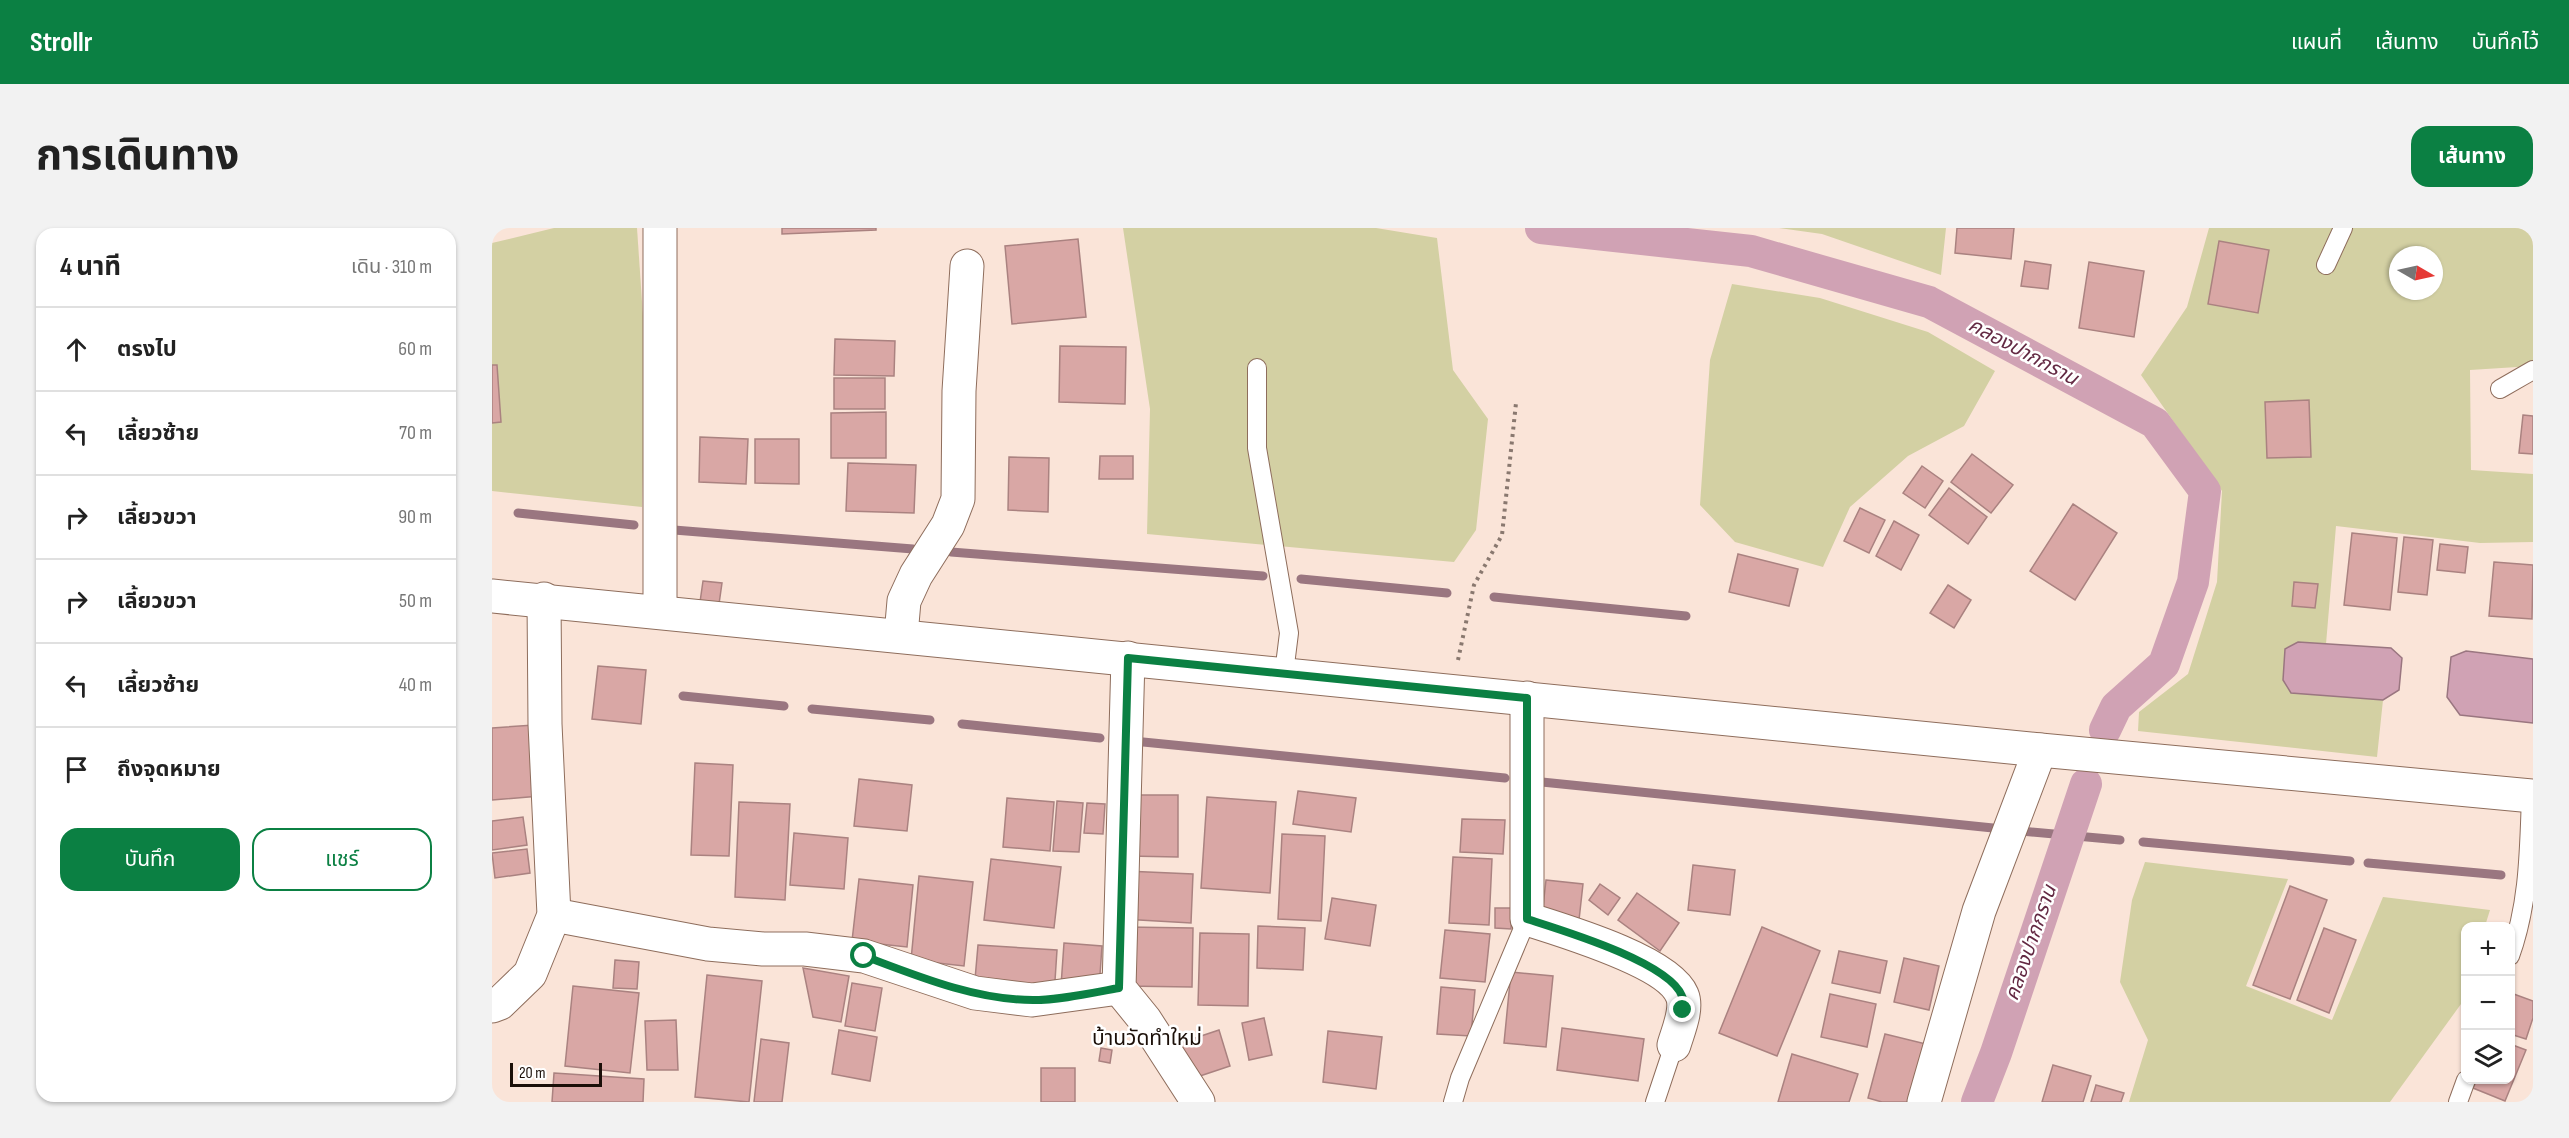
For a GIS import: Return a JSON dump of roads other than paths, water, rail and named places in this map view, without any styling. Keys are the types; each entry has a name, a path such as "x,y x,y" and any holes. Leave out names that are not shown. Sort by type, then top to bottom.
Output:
{"street":[{"path":"660,228 660,611"},
{"path":"900,635 904,601 916,575 948,525 958,499 959,391 967,266"},
{"path":"492,596 544,599 2040,750 2532,796"},
{"path":"492,1006 500,1003 530,974 554,915 545,724 544,599"},
{"path":"1128,658 1119,988 1145,1020 1198,1102"},
{"path":"1527,698 1527,919 1589,939 1629,957 1671,981 1682,996 1683,1010 1674,1045"},
{"path":"1924,1102 1979,910 2040,750"},
{"path":"554,915 708,944 763,949 805,949 864,956 907,972 987,994 1032,1000 1119,988"}],"lane":[{"path":"2326,265 2343,228"},
{"path":"1257,368 1257,448 1289,633 1284,673"},
{"path":"2500,389 2533,370"},
{"path":"2515,944 2527,882 2532,796"},
{"path":"1453,1102 1460,1078 1527,919"},
{"path":"1655,1102 1674,1045"},
{"path":"2458,1102 2465,1084"}],"waterway":[{"name":"คลองปากกราน","path":"1541,228 1751,251 1929,302 2155,423 2205,491 2193,582 2164,664 2116,707 2105,730"},
{"path":"518,513 634,525"},
{"path":"674,530 913,549"},
{"path":"951,552 1263,576"},
{"path":"1301,579 1447,593"},
{"path":"1494,597 1686,616"},
{"path":"683,696 784,706"},
{"path":"812,709 930,720"},
{"path":"962,724 1100,738"},
{"path":"1133,741 1505,778"},
{"path":"1532,781 1993,828"},
{"name":"คลองปากกราน","path":"1977,1102 1996,1053 2086,784"},
{"name":"คลองปากกราน","path":"2021,831 2120,840"},
{"path":"2143,842 2350,861"},
{"path":"2368,863 2501,875"}],"district":[{"name":"บ้านวัดทำใหม่","path":"1147,1038"}]}
